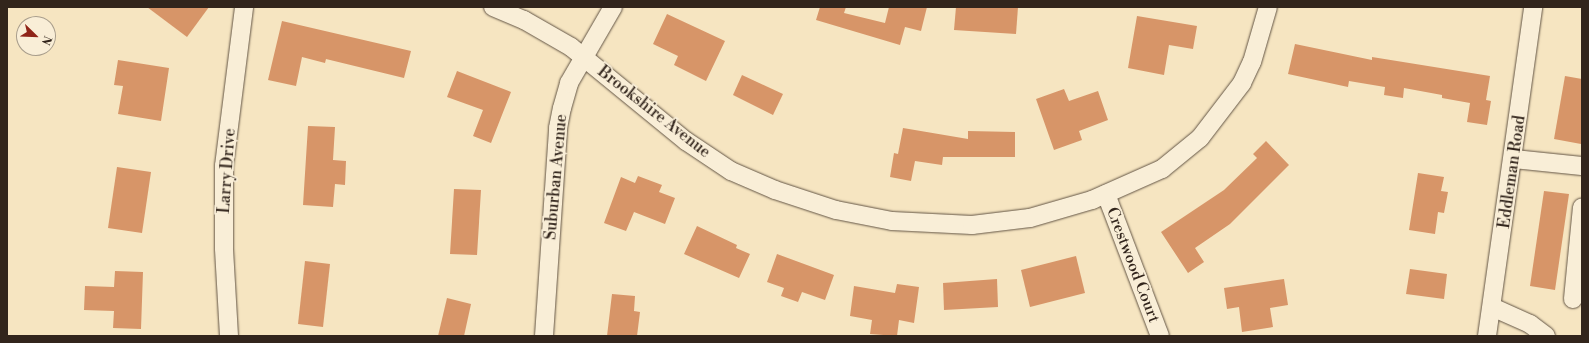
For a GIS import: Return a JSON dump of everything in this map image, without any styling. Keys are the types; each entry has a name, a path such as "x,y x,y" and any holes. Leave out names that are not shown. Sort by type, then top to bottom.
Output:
{"street":[{"name":"Larry Drive","path":"228,336 224,248 224,166 244,7"},
{"name":"Brookshire Avenue","path":"493,7 524,20 585,57 686,141 731,171 775,190 836,210 892,221 972,225 1030,218 1106,194 1162,169 1200,138 1242,84 1252,62 1268,7"},
{"name":"Suburban Avenue","path":"544,336 558,128 570,83 613,7"},
{"name":"Eddleman Road","path":"1488,336 1514,159 1533,7"},
{"path":"1514,159 1582,166"},
{"name":"Crestwood Court","path":"1106,194 1160,336"},
{"path":"1573,299 1582,207"},
{"path":"1492,307 1530,324 1546,336"}],"building":[{"path":"147,7 209,7 187,37"},
{"path":"820,7 846,7 844,13 885,23 889,7 927,7 921,31 905,27 900,45 816,20"},
{"path":"956,7 1018,7 1016,34 954,30"},
{"path":"667,14 725,41 706,81 674,65 678,56 653,44"},
{"path":"1137,16 1197,26 1193,49 1169,45 1164,75 1128,68"},
{"path":"282,21 411,51 404,78 326,59 325,63 302,57 296,86 268,80"},
{"path":"1295,44 1372,60 1372,57 1490,76 1486,100 1491,101 1487,125 1467,122 1470,103 1442,98 1442,95 1404,88 1403,98 1384,95 1385,87 1349,81 1348,87 1288,74"},
{"path":"118,60 169,68 161,121 118,114 123,86 114,85"},
{"path":"457,71 511,92 491,143 473,136 483,110 447,97"},
{"path":"742,75 783,94 773,115 733,95"},
{"path":"1565,76 1582,79 1581,144 1554,139"},
{"path":"1064,89 1069,101 1098,91 1108,120 1079,131 1082,140 1054,150 1036,99"},
{"path":"308,126 335,127 333,160 346,161 345,185 335,184 333,207 303,205"},
{"path":"903,128 968,139 968,131 1015,132 1015,157 943,157 942,165 915,161 911,181 890,177 894,153 898,154"},
{"path":"1266,141 1289,165 1230,224 1195,248 1204,262 1188,273 1161,232 1224,190 1257,158 1253,154"},
{"path":"117,167 151,172 142,233 108,228"},
{"path":"1418,173 1444,177 1441,191 1448,192 1444,213 1438,212 1435,234 1409,230"},
{"path":"638,176 662,185 659,192 675,198 665,224 634,212 626,231 604,223 621,177 635,183"},
{"path":"454,189 481,190 477,255 450,254"},
{"path":"1544,191 1569,194 1555,290 1530,286"},
{"path":"697,226 737,245 736,248 750,254 739,278 684,254"},
{"path":"777,254 834,275 825,300 802,292 798,302 781,296 784,288 767,282"},
{"path":"1076,256 1085,293 1030,307 1021,270"},
{"path":"305,261 330,264 323,327 298,324"},
{"path":"1410,269 1447,274 1444,299 1406,294"},
{"path":"115,271 143,272 141,329 113,328 114,311 84,310 85,286 114,287"},
{"path":"997,279 998,307 944,310 943,283"},
{"path":"1284,279 1288,305 1270,308 1273,327 1242,332 1239,307 1227,309 1224,288"},
{"path":"897,284 919,287 914,323 899,320 897,336 870,334 872,320 850,316 854,286 895,293"},
{"path":"612,294 635,296 634,311 640,312 637,336 607,336"},
{"path":"447,298 471,304 464,336 438,336"}]}
